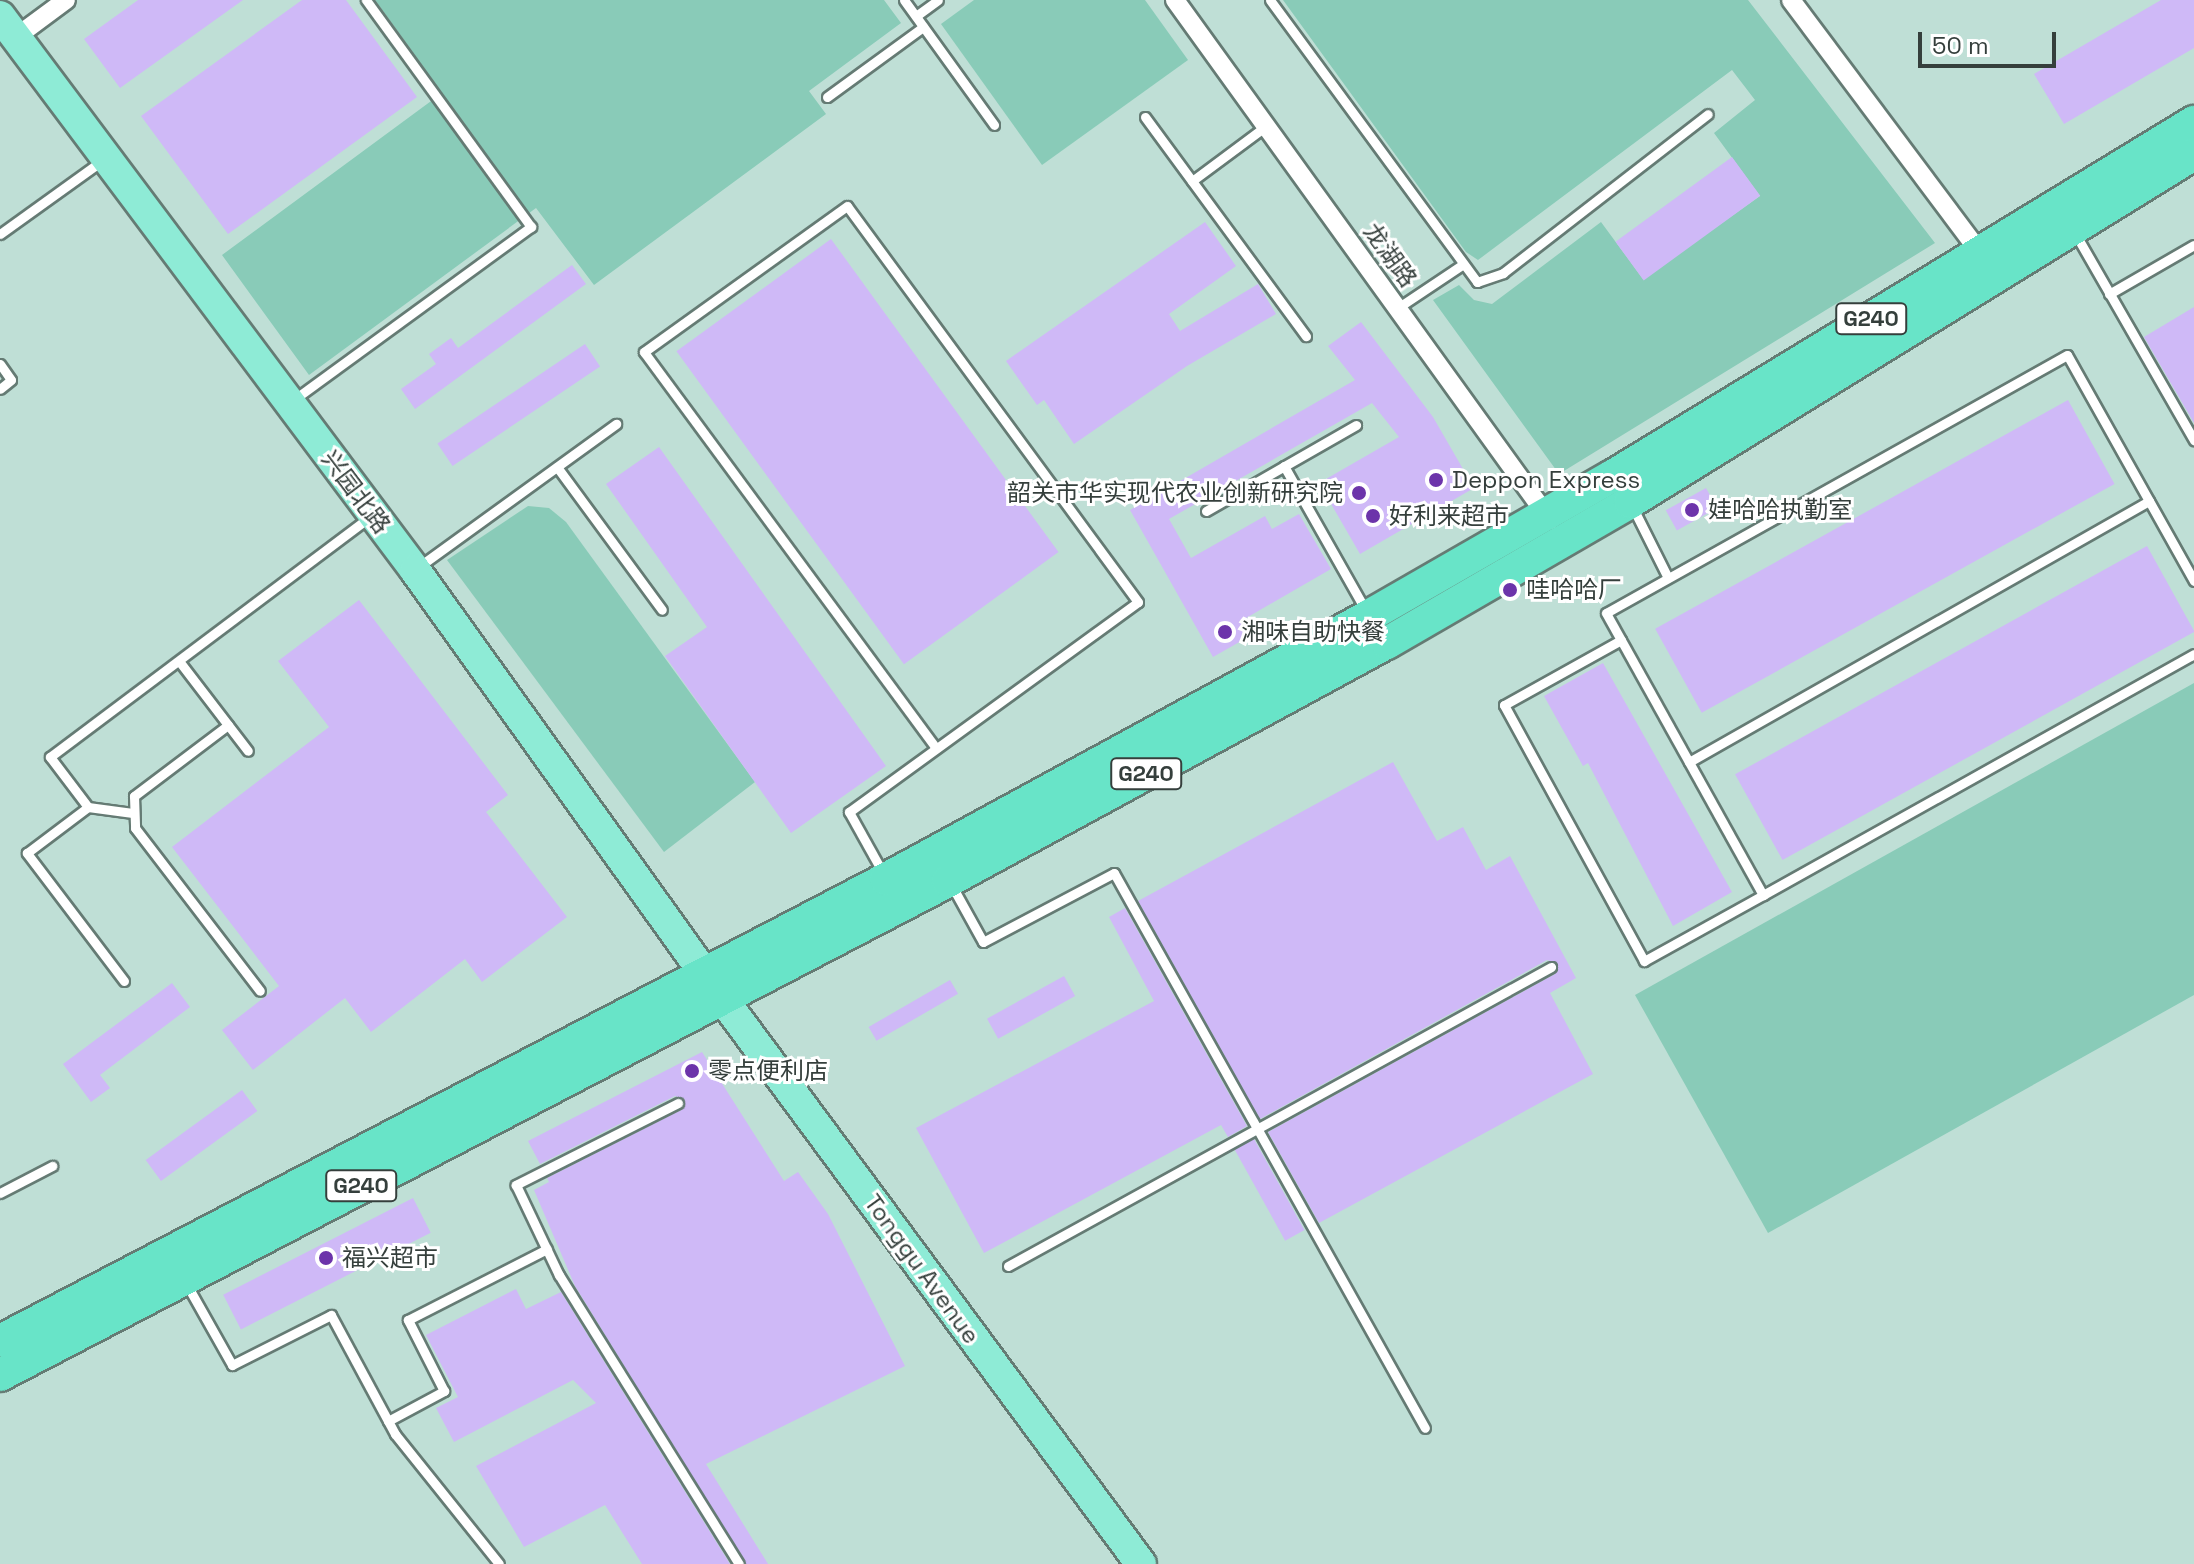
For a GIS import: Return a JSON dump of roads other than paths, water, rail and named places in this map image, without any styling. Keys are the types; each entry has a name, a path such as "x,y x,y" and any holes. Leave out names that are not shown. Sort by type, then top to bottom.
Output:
{"highway":[{"name":"G240","path":"0,1341 713,986 948,881 1564,541 1630,502 2194,122"},
{"name":"G240","path":"0,1375 184,1278 713,986 886,879 1369,616 1988,263 2072,229 2194,154"}],"main road":[{"name":"兴园北路","path":"8,26 415,570 713,986"},
{"name":"Tonggu Avenue","path":"713,986 1141,1564"}],"street":[{"path":"8,26 66,0"},
{"name":"龙湖路","path":"1175,0 1399,307 1564,541"},
{"path":"1791,0 1988,263"}],"lane":[{"path":"289,403 531,227 366,0"},
{"path":"904,0 994,125"},
{"path":"916,16 938,0"},
{"path":"1270,0 1477,282 1495,279 1708,114"},
{"path":"827,97 923,27"},
{"path":"1145,117 1306,336"},
{"path":"1192,181 1266,126"},
{"path":"0,234 106,158"},
{"path":"886,879 849,812 1138,602 847,206 644,352 936,748"},
{"path":"2072,229 2194,440"},
{"path":"2109,294 2194,245"},
{"path":"1399,307 1462,265"},
{"path":"1763,895 1606,613 2067,355 2194,581"},
{"path":"0,364 11,380 0,389"},
{"path":"415,570 616,424"},
{"path":"1206,511 1356,425"},
{"path":"1284,466 1369,616"},
{"path":"557,467 662,610"},
{"path":"1689,762 2149,501"},
{"path":"1630,502 1668,578"},
{"path":"88,807 50,757 373,515"},
{"path":"1621,640 1504,705 1644,961 2194,654"},
{"path":"179,661 248,751"},
{"path":"228,725 134,796 133,813 135,828 260,991"},
{"path":"124,981 27,853 88,807 133,813"},
{"path":"948,881 983,942 1114,873 1425,1428"},
{"path":"1008,1266 1551,967"},
{"path":"678,1103 516,1185 547,1249 739,1564"},
{"path":"0,1193 52,1166"},
{"path":"388,1421 444,1391 408,1320 547,1249"},
{"path":"184,1278 232,1365 331,1315 388,1421 499,1564"}],"place":[{"name":"Deppon Express","path":"1436,480"},
{"name":"韶关市华实现代农业创新研究院","path":"1359,493"},
{"name":"娃哈哈执勤室","path":"1692,510"},
{"name":"好利来超市","path":"1373,516"},
{"name":"哇哈哈厂","path":"1510,590"},
{"name":"湘味自助快餐","path":"1225,632"},
{"name":"零点便利店","path":"692,1071"},
{"name":"福兴超市","path":"326,1258"}]}
